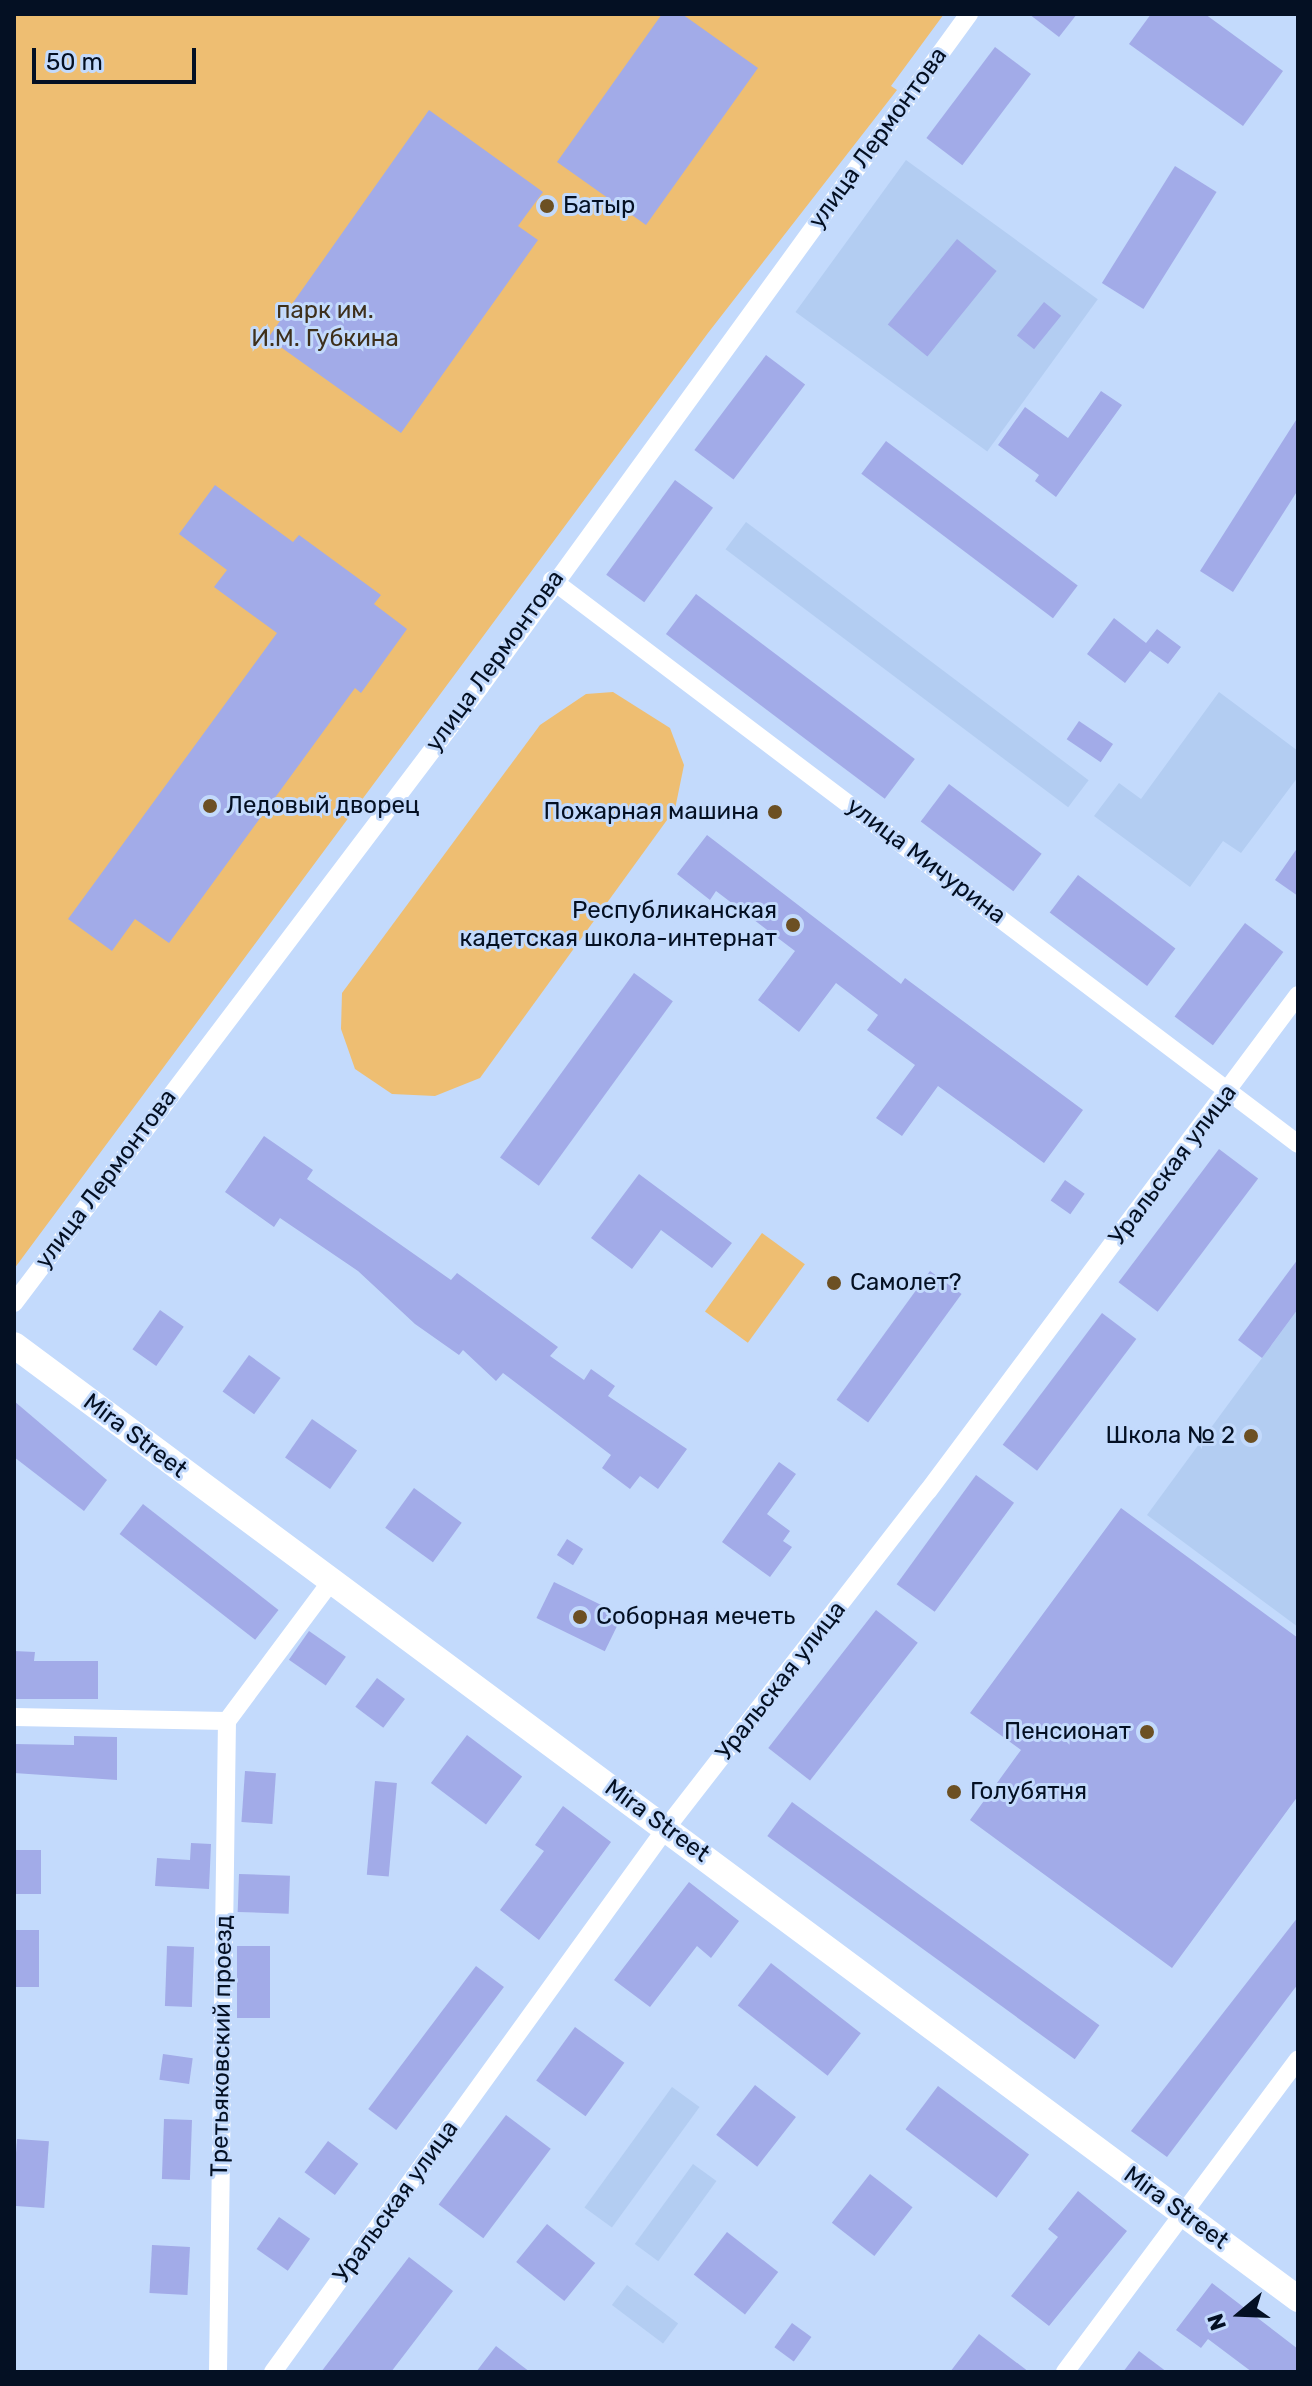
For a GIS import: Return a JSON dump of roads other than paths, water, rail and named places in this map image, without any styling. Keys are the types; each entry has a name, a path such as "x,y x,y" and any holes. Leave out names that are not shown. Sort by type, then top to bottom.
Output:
{"street":[{"name":"улица Лермонтова","path":"14,1303 480,687 552,580 969,14"},
{"name":"улица Мичурина","path":"552,580 1298,1144"},
{"name":"Уральская улица","path":"273,2372 667,1827 1229,1091 1298,995"},
{"name":"Mira Street","path":"14,1345 330,1583 667,1827 1298,2299"},
{"path":"14,1717 227,1721 330,1583"},
{"name":"Третьяковский проезд","path":"218,2372 227,1721"},
{"path":"1065,2372 1298,2059"}],"place":[{"name":"Батыр","path":"547,206"},
{"name":"Ледовый дворец","path":"210,806"},
{"name":"Пожарная машина","path":"775,812"},
{"name":"Республиканская кадетская школа-интернат","path":"793,925"},
{"name":"Самолет?","path":"834,1283"},
{"name":"Школа № 2","path":"1251,1436"},
{"name":"Соборная мечеть","path":"580,1617"},
{"name":"Пенсионат","path":"1147,1732"},
{"name":"Голубятня","path":"954,1792"}],"park label":[{"name":"парк им. И.М. Губкина","path":"325,325"}]}
